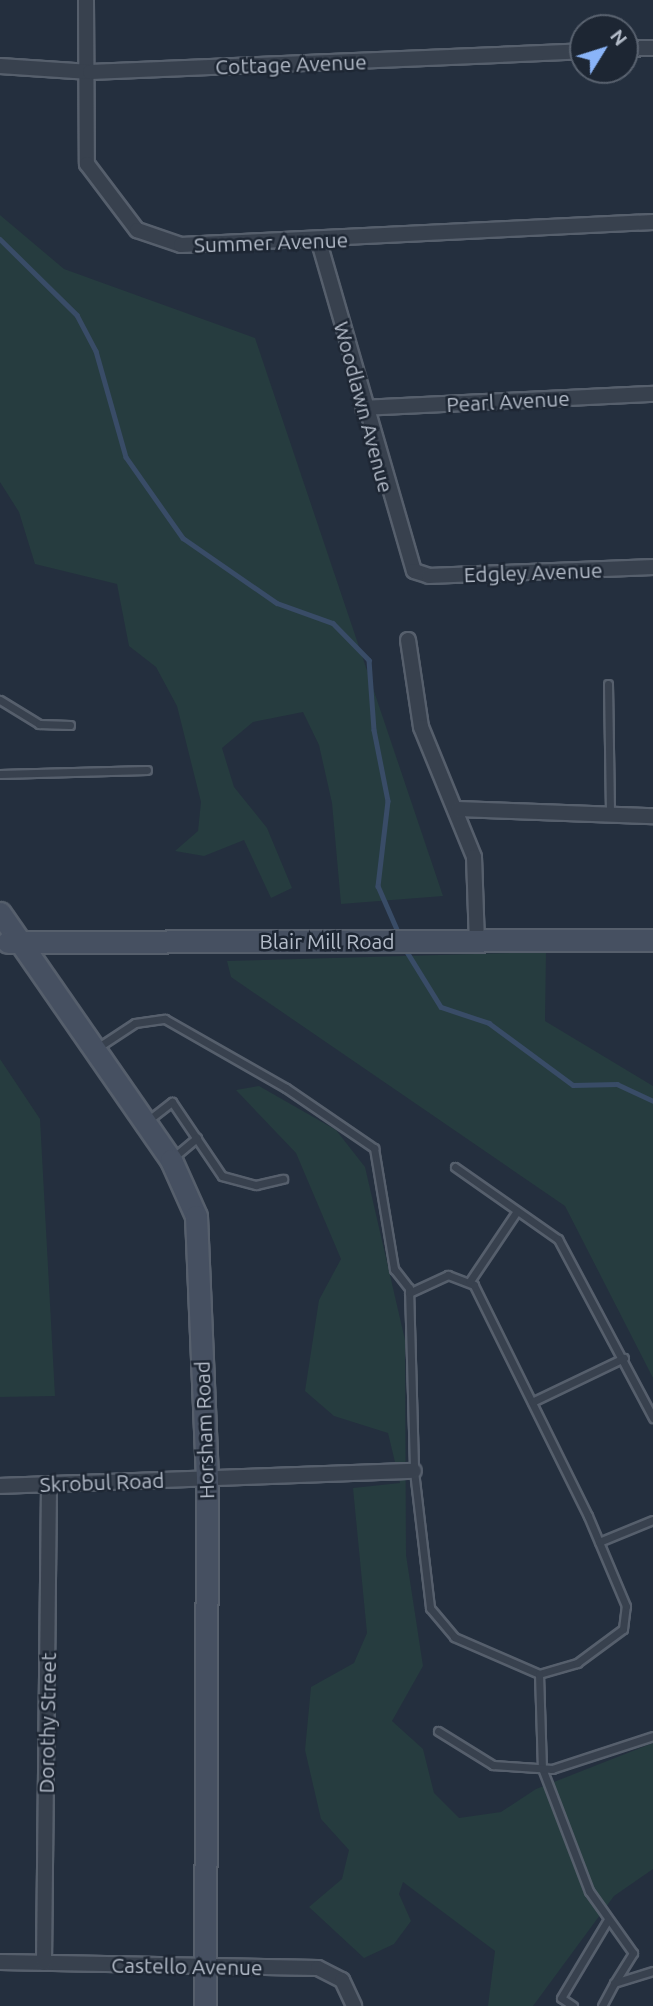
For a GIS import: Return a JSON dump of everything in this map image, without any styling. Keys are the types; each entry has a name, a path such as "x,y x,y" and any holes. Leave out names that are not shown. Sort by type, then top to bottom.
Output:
{"street":[{"name":"Summer Avenue","path":"86,0 90,72 87,164 137,230 181,245 319,242 653,222"},
{"name":"Cottage Avenue","path":"0,66 90,72 569,52"},
{"name":"Woodlawn Avenue","path":"319,242 363,408 414,571"},
{"name":"Pearl Avenue","path":"363,408 653,394"},
{"name":"Edgley Avenue","path":"414,571 429,576 653,567"},
{"path":"408,640 421,726 458,809 474,857 477,944"},
{"path":"458,809 653,816"},
{"name":"Horsham Road","path":"0,913 8,942 93,1051 171,1160 196,1216 207,1478 205,2006"},
{"name":"Blair Mill Road","path":"8,942 361,940 477,944 653,940"},
{"name":"Skrobul Road","path":"0,1486 414,1471"},
{"name":"Dorothy Street","path":"44,1963 49,1484"},
{"name":"Castello Avenue","path":"0,1962 328,1970 342,1980 354,2006"}],"lane":[{"path":"608,684 610,814"},
{"path":"0,700 39,724 70,725"},
{"path":"0,774 147,770"},
{"path":"93,1051 135,1023 165,1020 286,1088 374,1148 394,1269 409,1293 414,1471 430,1608 454,1637 539,1674 577,1663 623,1629 626,1606 599,1542 470,1281 448,1275 409,1293"},
{"path":"145,1122 172,1102 222,1176 256,1185 283,1179"},
{"path":"171,1160 197,1139"},
{"path":"455,1167 558,1239 624,1358 653,1418"},
{"path":"470,1281 517,1211"},
{"path":"531,1402 624,1358"},
{"path":"599,1542 653,1520"},
{"path":"539,1674 542,1768 568,1844 607,1921 633,1953 602,2006"},
{"path":"438,1731 493,1765 542,1768 653,1737"},
{"path":"573,2006 561,1998 607,1921"},
{"path":"614,1983 653,1971"}],"green space":[{"path":"0,215 64,269 255,338 443,896 341,904 332,803 319,745 303,712 253,722 222,748 234,787 267,828 292,888 271,898 244,840 204,856 175,851 198,831 201,802 177,706 156,667 129,646 117,584 35,564 19,512 0,482"},
{"path":"546,952 545,1021 653,1086 653,1378 565,1206 231,977 227,961"},
{"path":"0,1059 40,1119 55,1396 0,1397"},
{"path":"259,1086 336,1130 365,1167 405,1340 406,1555 423,1666 392,1721 423,1749 434,1793 459,1818 501,1812 536,1789 653,1743 653,1869 614,1896 533,2006 488,2006 495,1951 403,1882 399,1894 411,1921 394,1944 364,1958 309,1907 342,1879 349,1850 321,1819 305,1750 311,1687 354,1663 367,1633 353,1488 400,1483 388,1433 334,1416 305,1391 319,1300 341,1259 296,1153 236,1090"}],"waterway":[{"path":"0,239 77,315 96,351 126,457 183,538 277,603 333,623 369,660 374,730 388,801 378,886 400,936"},
{"path":"404,947 441,1007 489,1023 573,1085 617,1084 653,1101"}]}
